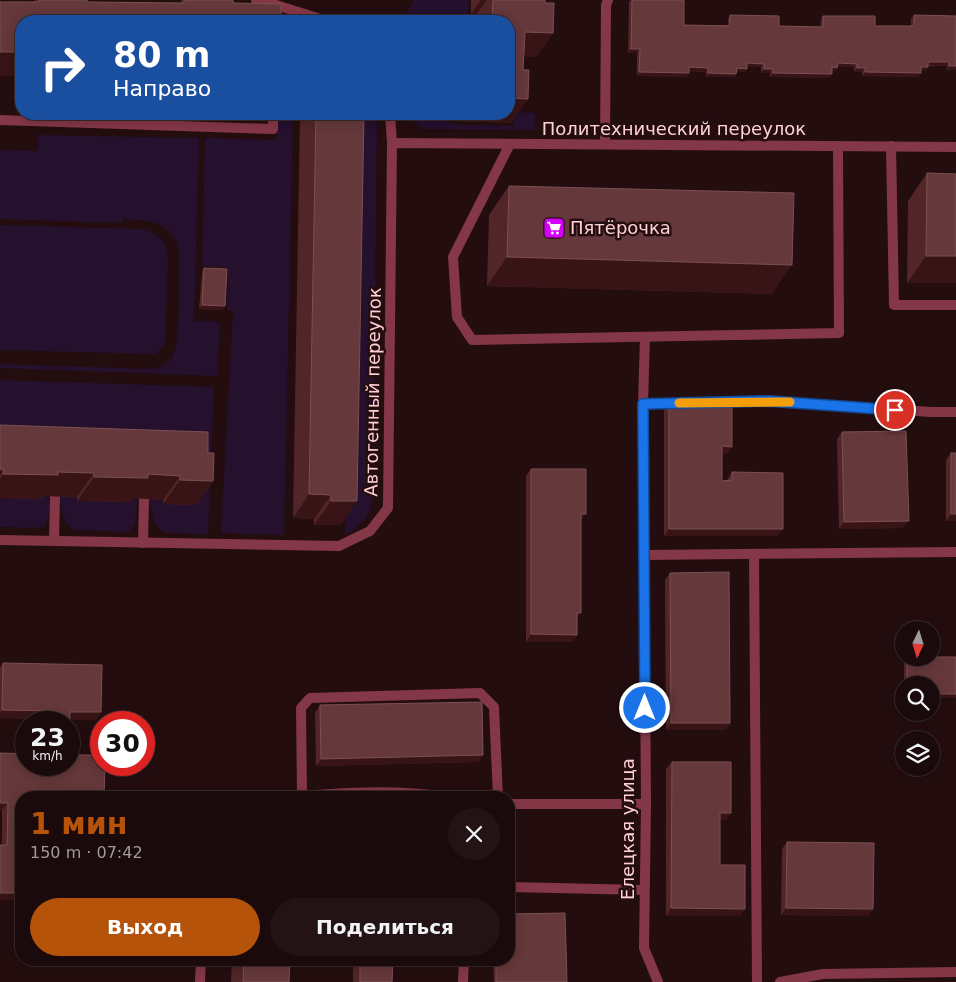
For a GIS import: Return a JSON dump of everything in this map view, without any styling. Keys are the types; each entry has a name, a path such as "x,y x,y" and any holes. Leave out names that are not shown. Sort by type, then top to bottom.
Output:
{"street":[{"path":"256,0 308,15"},
{"path":"604,144 606,14 608,0"},
{"path":"276,5 276,15"},
{"path":"0,120 273,129 274,120"},
{"name":"Автогенный переулок","path":"0,540 339,546 370,531 388,508 392,143 390,120"},
{"name":"Политехнический переулок","path":"392,143 956,147"},
{"path":"510,144 453,258 457,317 472,340 839,333 838,146"},
{"path":"891,146 894,305 956,305"},
{"name":"Елецкая улица","path":"645,337 643,404 646,804 644,948 658,982"},
{"path":"643,404 769,401 956,412"},
{"path":"54,541 55,496"},
{"path":"143,543 144,499"},
{"path":"644,554 956,552"},
{"path":"754,554 757,982"},
{"path":"302,791 301,708 310,698 480,693 494,707 498,791"},
{"path":"515,804 646,804"},
{"path":"515,887 644,890"},
{"path":"200,982 201,966"},
{"path":"463,982 464,966"},
{"path":"780,982 823,974 956,972"}],"shaded area":[{"path":"414,0 469,0 468,15 405,15"},
{"path":"515,112 535,113 535,130 425,129 411,120 449,120 449,124 513,126"},
{"path":"278,120 293,120 284,535 221,533 233,311 227,310 228,268 202,266 205,138 277,140"},
{"path":"353,120 377,120 373,492 366,518 345,535"},
{"path":"38,135 199,138 194,321 220,322 217,376 0,368 0,364 152,369 166,364 172,358 177,338 179,251 172,233 165,228 158,224 132,219 123,219 122,223 0,219 0,150 38,151"},
{"path":"0,225 141,229 155,234 165,244 168,254 165,344 155,354 0,350"},
{"path":"0,380 214,387 208,534 164,533 155,524 149,499 196,504 0,450"},
{"path":"41,496 50,496 49,514 45,526 41,528 0,527 0,498 41,499"},
{"path":"60,496 77,497 77,501 130,502 131,498 137,499 135,524 128,532 74,530 67,523 63,515"}],"building":[{"path":"39,0 87,0 87,2 184,3 184,0 233,0 233,3 281,4 281,15 15,15 15,52 0,52 0,2 39,2"},
{"path":"493,0 545,0 545,3 554,3 553,33 525,32 523,70 529,70 528,99 515,98 515,15 492,15"},
{"path":"632,0 684,0 684,25 730,26 730,15 779,16 779,26 823,27 823,16 875,16 875,26 914,26 914,15 956,16 956,66 949,66 949,62 928,62 928,67 921,67 921,73 865,72 865,68 857,68 857,64 838,63 837,68 832,67 832,74 773,73 773,69 764,69 764,64 747,63 747,69 737,68 736,74 708,73 708,68 689,67 689,73 639,72 640,49 631,49"},
{"path":"316,120 364,120 357,501 331,501 331,495 309,494"},
{"path":"927,173 956,174 956,256 926,256"},
{"path":"509,186 794,193 792,265 507,257"},
{"path":"204,268 227,269 225,306 202,305"},
{"path":"669,403 732,403 732,447 722,446 722,481 732,480 732,472 783,473 783,529 669,529"},
{"path":"0,425 208,432 208,453 214,453 213,481 180,480 180,476 148,474 148,478 94,477 94,473 58,472 58,475 3,474 4,470 0,469"},
{"path":"906,431 909,521 844,522 842,432"},
{"path":"951,453 956,453 956,514 951,514"},
{"path":"531,469 586,469 586,514 581,514 581,613 577,613 577,635 531,634"},
{"path":"729,572 730,723 671,723 670,573"},
{"path":"940,657 956,657 956,694 940,694 940,676 907,676 907,666 940,666"},
{"path":"3,663 102,665 101,711 2,710"},
{"path":"482,702 483,755 321,759 320,705"},
{"path":"0,753 15,754 15,776 80,776 80,755 90,755 90,776 105,776 104,791 15,791 15,893 0,893 0,845 7,845 8,803 0,803"},
{"path":"672,762 731,762 731,813 720,813 720,865 745,865 745,909 671,908"},
{"path":"787,842 874,843 873,909 786,908"},
{"path":"565,913 567,982 496,982 496,966 515,966 515,914"},
{"path":"244,966 290,966 289,982 243,982"},
{"path":"360,966 393,966 392,982 360,982"}],"slow traffic":[{"path":"679,403 790,402"}],"place":[{"name":"Пятёрочка","path":"554,228"}],"route":[{"path":"645,708 643,404 769,401 895,410"}]}
